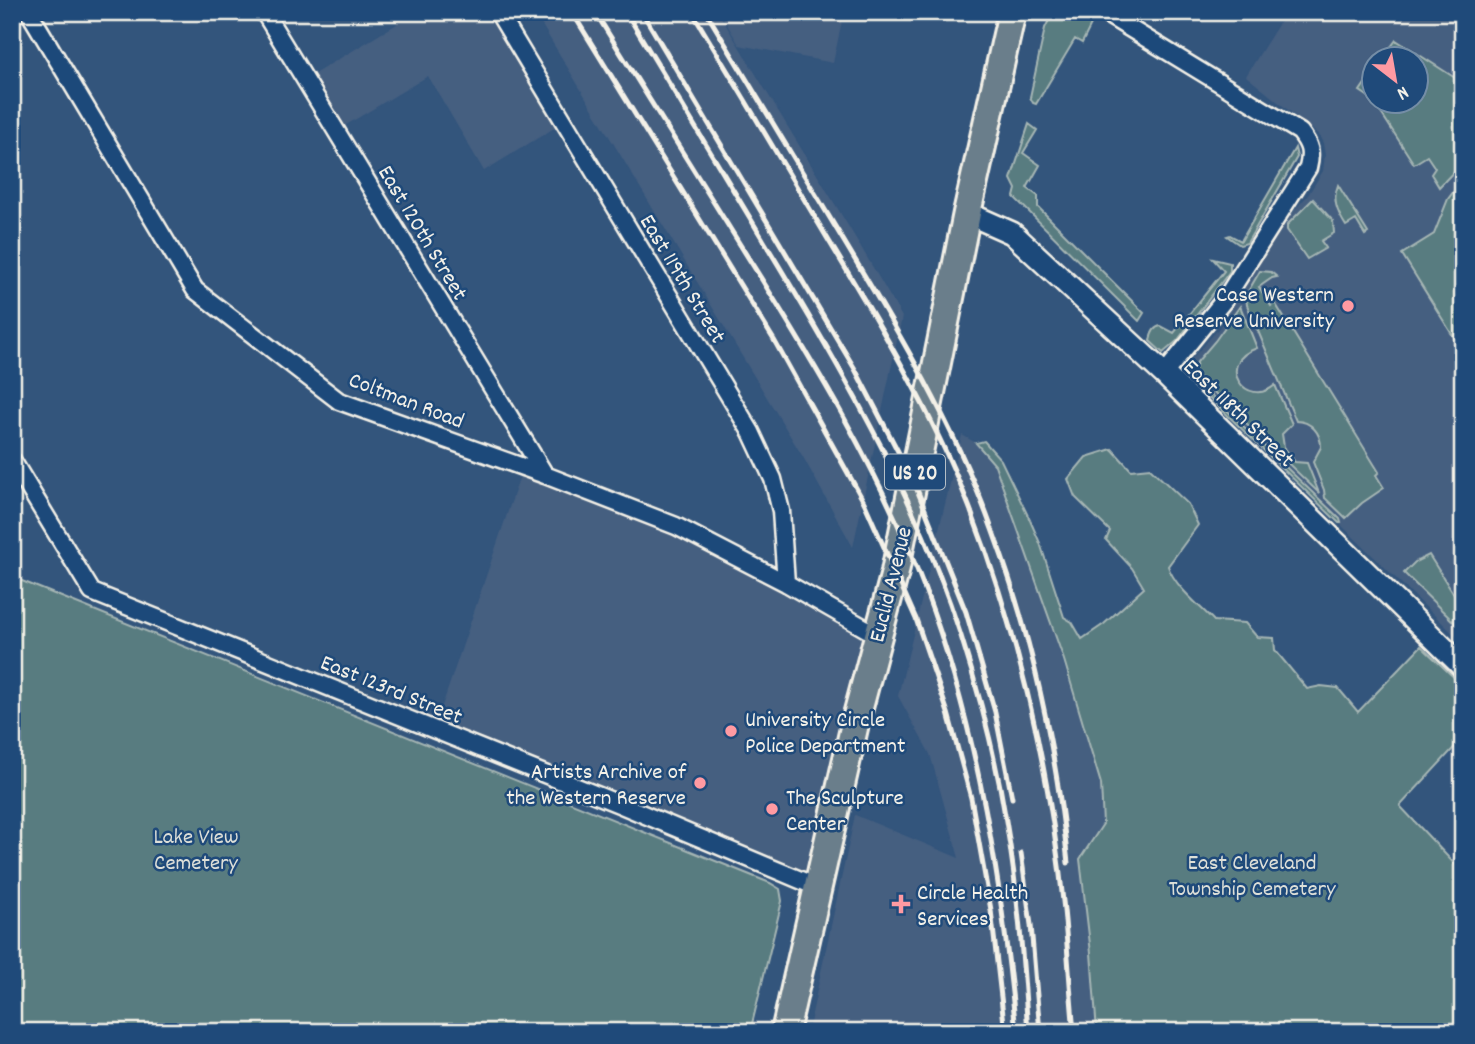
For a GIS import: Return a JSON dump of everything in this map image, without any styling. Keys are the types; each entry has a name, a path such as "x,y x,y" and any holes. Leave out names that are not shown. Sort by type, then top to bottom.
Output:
{"main road":[{"name":"Euclid Avenue","path":"785,1032 877,635 895,572 967,213 1012,12"}],"street":[{"name":"Coltman Road","path":"29,12 195,290 339,401 545,475 676,526 786,583 877,635"},
{"name":"East 120th Street","path":"264,12 545,475"},
{"name":"East 119th Street","path":"498,12 751,432 773,479 781,511 786,583"},
{"path":"1103,12 1300,132 1309,143 1312,155 1308,168 1225,299 1164,374"},
{"name":"East 118th Street","path":"967,213 1012,233 1164,374 1463,667"},
{"name":"East 123rd Street","path":"12,460 92,592 607,799 817,887"}],"shaded area":[{"path":"390,12 498,12 564,122 484,171 428,76 336,131 304,80 397,24"},
{"path":"534,12 718,12 858,242 902,317 853,547 803,457"},
{"path":"720,12 844,12 833,63 739,45"},
{"name":"Case Western Reserve University","path":"1286,12 1463,12 1463,643 1187,376 1189,362 1219,328 1289,216 1308,195 1323,171 1325,155 1319,135 1246,76"},
{"path":"962,435 976,443 995,465 1028,550 1101,784 1103,824 1080,859 1097,1032 808,1032 855,815 959,858 930,754 898,696"},
{"path":"523,467 676,526 877,635 817,887 434,730"}],"green space":[{"path":"1053,12 1068,12 1091,25 1082,43 1075,39 1036,104 1030,97 1045,28"},
{"path":"1396,40 1405,46 1392,46"},
{"path":"1430,62 1463,83 1463,162 1439,187 1431,174 1435,168 1427,156 1414,164 1383,116 1430,116"},
{"path":"1029,124 1037,130 1023,153 1040,165 1027,188 1038,196 1038,207 1144,313 1139,321 1014,197 1016,189 1011,179"},
{"path":"1295,148 1297,157 1247,243 1240,245 1227,236 1241,241"},
{"path":"1463,179 1463,219 1455,267 1457,274 1463,271 1463,352 1402,254 1434,234 1448,199"},
{"path":"1338,185 1368,233 1365,235 1356,220 1346,226 1343,221 1336,201"},
{"path":"1313,199 1333,221 1334,233 1321,241 1326,248 1307,259 1287,230 1287,225"},
{"path":"1213,259 1230,263 1230,271 1177,341 1163,353 1150,341 1153,331 1161,326 1174,333 1224,271"},
{"path":"1260,271 1271,272 1277,277 1259,287 1271,306 1275,303 1379,472 1376,475 1384,488 1346,518 1325,498 1313,462 1321,447 1319,437 1311,426 1296,421 1247,305 1246,295"},
{"path":"1240,306 1257,348 1244,355 1237,364 1239,382 1254,392 1264,391 1275,385 1292,424 1282,434 1284,447 1295,462 1307,463 1319,493 1194,373 1197,362"},
{"path":"1186,371 1340,519 1341,523 1190,379"},
{"name":"East Cleveland Township Cemetery","path":"984,441 1001,460 1040,543 1064,617 1072,622 1082,639 1104,624 1144,588 1132,568 1106,540 1110,531 1075,497 1068,479 1086,457 1112,449 1131,470 1150,468 1188,504 1198,525 1168,566 1182,588 1214,621 1245,623 1257,637 1274,638 1275,650 1307,689 1321,686 1338,688 1358,712 1421,646 1463,686 1463,738 1400,806 1463,873 1463,1032 1097,1032 1080,859 1103,824 1101,784 1064,660 995,465 976,443"},
{"path":"1429,555 1463,609 1463,631 1404,573 1415,562"},
{"name":"Lake View Cemetery","path":"12,577 780,889 782,901 750,1032 12,1032"}],"railway":[{"path":"572,12 774,340 864,502 916,619 948,713 971,798 991,910 1005,1032"},
{"path":"595,12 820,375 866,459 908,547 944,644 974,753 995,865 1016,1032"},
{"path":"626,12 857,400 904,492 944,587 975,681 1002,797 1017,899 1028,1032"},
{"path":"642,12 855,369 914,482 966,612 995,712 1012,798"},
{"path":"692,12 886,338 939,437 969,506 1003,604 1041,756 1058,858 1074,1032"},
{"path":"706,12 863,273 961,453 1006,569 1030,652 1057,778 1068,863"},
{"path":"1021,853 1031,925 1040,1032"}],"place":[{"name":"Case Western Reserve University","path":"1348,306"},
{"name":"University Circle Police Department","path":"731,731"},
{"name":"Artists Archive of the Western Reserve","path":"700,783"},
{"name":"The Sculpture Center","path":"772,809"},
{"name":"Circle Health Services","path":"901,904"}]}
